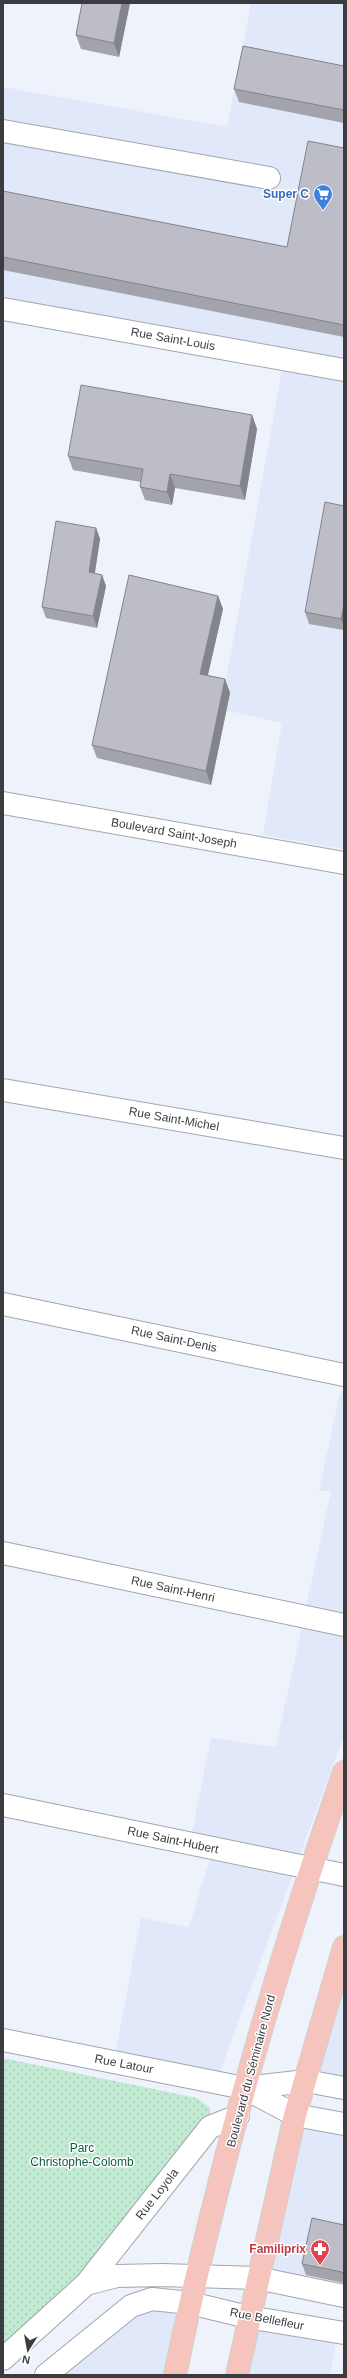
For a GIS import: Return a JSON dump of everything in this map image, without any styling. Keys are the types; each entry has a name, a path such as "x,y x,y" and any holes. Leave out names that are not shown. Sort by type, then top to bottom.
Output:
{"main road":[{"name":"Boulevard du Séminaire Nord","path":"175,2375 196,2275 244,2088 310,1868 344,1772"},
{"path":"237,2375 248,2317 295,2114 306,2081 344,1947"}],"street":[{"path":"3,131 269,178"},
{"name":"Rue Saint-Louis","path":"3,309 344,370"},
{"name":"Boulevard Saint-Joseph","path":"3,802 344,863"},
{"name":"Rue Saint-Michel","path":"3,1090 344,1148"},
{"name":"Rue Saint-Denis","path":"3,1304 344,1374"},
{"name":"Rue Saint-Henri","path":"3,1553 344,1625"},
{"name":"Rue Saint-Hubert","path":"3,1805 344,1875"},
{"name":"Rue Latour","path":"3,2040 244,2088 295,2114 344,2124"},
{"name":"Rue Latour","path":"244,2088 306,2081 344,2088"},
{"name":"Rue Loyola","path":"3,2359 86,2284 210,2128 238,2116"},
{"path":"196,2275 257,2278 344,2296"},
{"name":"Rue Loyola","path":"86,2284 117,2276 196,2275"},
{"path":"46,2375 131,2306 152,2299 190,2303"},
{"name":"Rue Bellefleur","path":"190,2303 248,2317 344,2334"}],"shaded area":[{"path":"251,3 344,3 344,359 3,301 3,87 227,127"},
{"path":"284,359 344,370 344,849 263,835 282,723 221,709"},
{"path":"344,1388 344,1735 219,2074 115,2056 141,1918 189,1927 213,1849 190,1844 211,1738 276,1747 331,1491 319,1491 339,1397"},
{"path":"344,1967 344,2088 306,2081"},
{"path":"295,2115 344,2124 344,2296 257,2278"},
{"path":"190,2303 175,2375 45,2375 131,2306"},
{"path":"248,2317 338,2332 330,2375 237,2375"}],"green space":[{"name":"Parc Christophe-Colomb","path":"3,2058 197,2098 210,2108 210,2127 85,2273 3,2350"}],"building":[{"path":"82,3 122,3 114,43 76,35"},
{"path":"243,46 344,66 344,110 234,89"},
{"path":"308,141 344,148 344,325 3,257 3,191 287,247"},
{"path":"81,385 252,415 240,486 170,474 167,492 140,487 143,469 68,456"},
{"path":"325,502 344,506 344,604 341,619 305,612"},
{"path":"56,521 96,528 89,572 102,575 93,616 42,607"},
{"path":"129,575 218,596 200,674 225,679 206,771 92,745"},
{"path":"312,2218 344,2225 344,2274 342,2272 302,2264"}],"place":[{"name":"Super C","path":"323,211"},
{"name":"Familiprix","path":"320,2266"}]}
